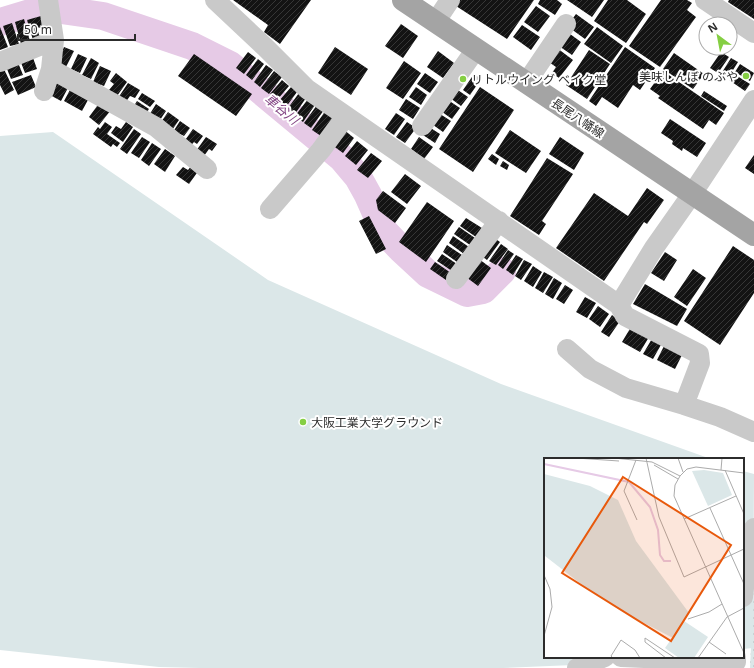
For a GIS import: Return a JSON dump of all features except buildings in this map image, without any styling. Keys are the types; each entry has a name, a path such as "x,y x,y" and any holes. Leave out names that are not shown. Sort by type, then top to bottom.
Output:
{"main road":[{"name":"長尾八幡線","path":"403,0 754,235"}],"street":[{"path":"215,0 307,89 619,305 625,316 699,354 700,363 684,405"},
{"path":"436,21 450,0"},
{"path":"705,0 754,33"},
{"path":"44,91 51,69 54,40 50,9"},
{"path":"526,83 566,24"},
{"path":"0,62 54,40"},
{"path":"422,126 476,49"},
{"path":"51,69 156,127 207,169"},
{"path":"619,305 654,248 692,194 754,100"},
{"path":"270,209 324,145 346,116"},
{"path":"456,279 499,221"},
{"path":"567,349 590,369 626,388 720,417 754,432"},
{"path":"744,588 750,536 754,528"},
{"path":"577,668 602,658"},
{"path":"644,658 736,662 736,658"}],"shaded area":[{"name":"大阪工業大学グラウンド","path":"53,132 268,280 501,384 708,458 544,458 544,658 654,658 597,664 503,668 200,668 159,667 0,650 0,136"},
{"path":"744,471 754,474 753,648 744,649"},
{"path":"754,579 754,668 750,668"}],"waterway":[{"name":"車谷川","path":"0,22 47,8 103,16 192,46 230,65 342,158 358,177 368,195 384,231 428,274 467,293 483,290 502,271"}],"place":[{"name":"美味しんぼ のぶや","path":"746,76"},
{"name":"リトルウイング ベイク堂","path":"463,79"},
{"name":"大阪工業大学グラウンド","path":"303,422"}]}
